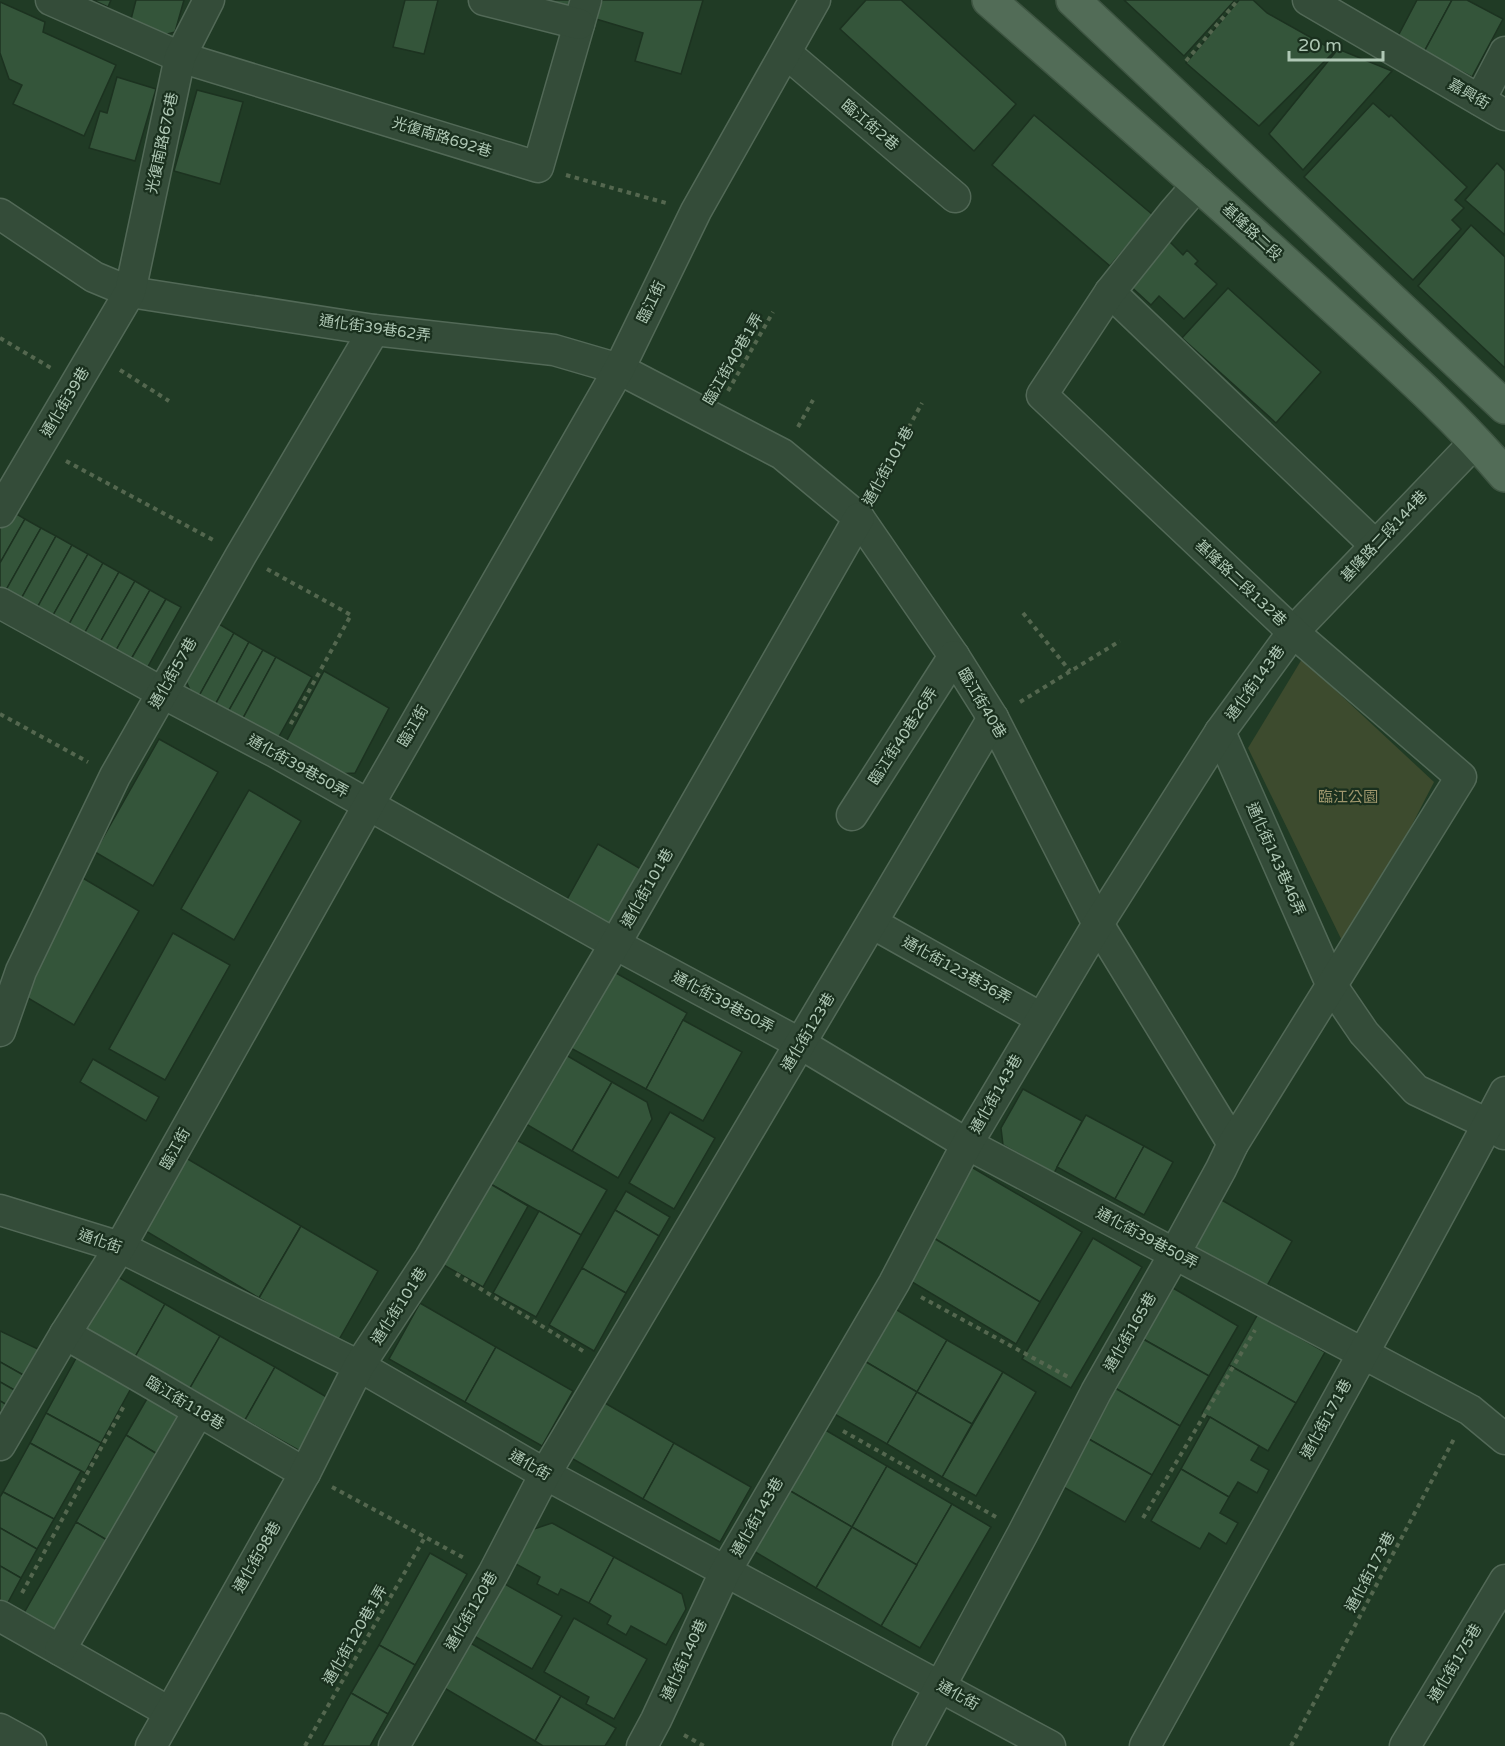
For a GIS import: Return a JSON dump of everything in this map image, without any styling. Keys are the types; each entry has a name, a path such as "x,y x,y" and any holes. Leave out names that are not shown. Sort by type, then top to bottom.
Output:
{"main road":[{"name":"基隆路二段","path":"989,0 1199,183 1476,441 1505,475"},
{"path":"1073,0 1505,407"}],"street":[{"name":"光復南路692巷","path":"51,0 180,57 538,167"},
{"name":"光復南路676巷","path":"130,291 180,57 209,0"},
{"path":"484,0 582,12 538,167"},
{"name":"臨江街","path":"0,1445 65,1334 120,1247 368,806 619,369 696,211 815,0"},
{"name":"嘉興街","path":"1308,0 1492,108"},
{"path":"1492,108 1505,52"},
{"name":"臨江街2巷","path":"786,53 955,197"},
{"name":"基隆路二段132巷","path":"1199,183 1110,292 1042,395 1293,632 1461,777 1332,986"},
{"name":"通化街39巷62弄","path":"0,214 94,277 130,291 374,330 554,350 619,369"},
{"name":"通化街39巷","path":"0,512 130,291"},
{"path":"1110,292 1375,545"},
{"name":"通化街57巷","path":"0,1031 21,971 115,776 161,693 374,330"},
{"name":"臨江街40巷","path":"619,369 782,454 859,518 954,656 993,718 1098,924 1233,1144"},
{"name":"基隆路二段144巷","path":"1293,632 1476,441"},
{"name":"通化街101巷","path":"359,1366 430,1258 615,944 859,518"},
{"name":"通化街39巷50弄","path":"0,603 161,693 275,752 615,944 801,1044 967,1144 1470,1410 1505,1439"},
{"name":"通化街143巷","path":"725,1572 894,1283 967,1144 1041,1018 1220,732 1293,632"},
{"name":"臨江街40巷26弄","path":"852,815 954,656"},
{"name":"通化街123巷","path":"545,1474 993,718"},
{"name":"通化街143巷46弄","path":"1220,732 1332,986 1364,1034 1416,1090 1497,1129"},
{"name":"通化街123巷36弄","path":"872,923 1041,1018"},
{"name":"通化街165巷","path":"908,1746 1096,1392 1175,1253 1233,1144 1332,986"},
{"name":"通化街171巷","path":"1145,1746 1362,1353 1427,1240 1497,1129 1505,1092"},
{"name":"通化街","path":"0,1210 120,1247 359,1366 545,1474 1050,1746"},
{"name":"臨江街118巷","path":"65,1334 305,1473"},
{"name":"通化街98巷","path":"151,1746 305,1473 359,1366"},
{"path":"60,1650 198,1412"},
{"name":"通化街120巷","path":"394,1746 493,1574 545,1474"},
{"name":"通化街140巷","path":"642,1746 725,1572"},
{"name":"通化街175巷","path":"1405,1746 1505,1581"},
{"path":"4,1618 169,1712"},
{"path":"0,1729 31,1746"}],"path":[{"path":"1179,69 1238,0"},
{"path":"538,167 696,211"},
{"name":"臨江街40巷1弄","path":"712,418 773,312"},
{"path":"0,338 76,382"},
{"path":"94,354 169,401"},
{"name":"通化街101巷","path":"859,518 922,403"},
{"path":"1023,613 1070,671"},
{"path":"993,718 1120,641"},
{"path":"0,714 115,776"},
{"path":"430,1258 609,1366"},
{"path":"894,1283 1096,1392"},
{"path":"1143,1518 1271,1303"},
{"path":"4,1618 140,1376"},
{"name":"通化街173巷","path":"1291,1746 1470,1410"},
{"path":"816,1416 1023,1533"},
{"path":"305,1473 493,1574"},
{"name":"通化街120巷1弄","path":"305,1746 425,1537"}],"green space":[{"name":"臨江公園","path":"1302,659 1434,782 1347,951 1248,748"}],"building":[{"path":"93,0 111,0 108,7"},
{"path":"136,0 184,0 175,32 153,38 128,31"},
{"path":"405,0 438,0 424,54 393,47"},
{"path":"536,0 576,0 573,10"},
{"path":"602,0 703,0 681,74 635,61 643,33 596,19"},
{"path":"866,0 901,0 1016,104 974,151 840,29"},
{"path":"1124,0 1235,0 1184,56"},
{"path":"1239,0 1253,0 1267,13 1335,51 1259,126 1186,63"},
{"path":"1417,0 1452,0 1424,52 1397,38"},
{"path":"1452,0 1467,0 1503,19 1472,77 1424,52"},
{"path":"0,2 45,22 43,32 116,65 84,136 13,104 22,85 9,79 0,53"},
{"path":"1338,49 1392,71 1303,170 1269,134"},
{"path":"117,77 156,89 135,161 89,148 100,111 107,113"},
{"path":"197,90 243,102 220,184 174,171"},
{"path":"1373,103 1389,117 1391,115 1467,187 1455,200 1464,208 1452,220 1461,229 1413,280 1304,177"},
{"path":"1034,115 1153,215 1110,266 992,165"},
{"path":"1497,163 1505,171 1505,235 1465,200"},
{"path":"1471,225 1505,257 1505,368 1418,286"},
{"path":"1166,238 1183,255 1187,250 1198,261 1195,264 1217,284 1184,319 1159,296 1151,305 1126,282"},
{"path":"1228,288 1321,372 1276,423 1182,338"},
{"path":"10,510 25,519 0,563 0,527"},
{"path":"25,519 41,528 6,590 0,587 0,563"},
{"path":"41,528 56,536 21,599 6,590"},
{"path":"56,536 72,545 37,608 21,599"},
{"path":"72,545 88,554 52,617 37,608"},
{"path":"88,554 103,563 68,626 52,617"},
{"path":"103,563 119,572 84,634 68,626"},
{"path":"119,572 135,581 99,644 84,634"},
{"path":"135,581 150,590 115,652 99,644"},
{"path":"150,590 166,599 130,661 115,652"},
{"path":"166,599 181,607 146,670 130,661"},
{"path":"219,624 234,633 199,696 190,690 186,681"},
{"path":"234,633 249,642 215,705 199,696"},
{"path":"249,642 263,650 228,712 215,705"},
{"path":"263,650 276,657 242,720 228,712"},
{"path":"276,657 312,677 277,740 242,720"},
{"path":"324,671 389,708 355,773 336,774 285,744"},
{"path":"159,739 218,772 153,886 95,852"},
{"path":"249,790 301,821 234,940 181,909"},
{"path":"598,844 646,872 614,930 565,903"},
{"path":"81,877 139,911 74,1025 16,991"},
{"path":"173,933 230,965 165,1080 109,1049"},
{"path":"609,969 687,1013 646,1089 567,1046"},
{"path":"683,1020 742,1052 703,1121 646,1089"},
{"path":"566,1055 612,1082 572,1151 526,1124"},
{"path":"93,1059 159,1097 146,1121 80,1082"},
{"path":"612,1082 647,1102 652,1119 618,1178 572,1151"},
{"path":"1023,1089 1082,1121 1054,1173 1003,1145 1001,1128"},
{"path":"670,1112 715,1138 674,1209 629,1183"},
{"path":"1086,1115 1144,1146 1115,1199 1057,1167"},
{"path":"513,1138 607,1190 581,1235 487,1182"},
{"path":"1144,1146 1173,1162 1144,1215 1115,1199"},
{"path":"181,1155 301,1226 259,1298 139,1227"},
{"path":"968,1165 1082,1232 1040,1302 927,1234"},
{"path":"487,1182 528,1206 483,1287 442,1264"},
{"path":"626,1191 670,1217 659,1236 615,1210"},
{"path":"1220,1199 1292,1241 1264,1291 1192,1249"},
{"path":"615,1210 659,1236 626,1293 582,1268"},
{"path":"539,1211 581,1235 536,1317 493,1293"},
{"path":"301,1226 378,1271 337,1343 259,1298"},
{"path":"927,1234 1040,1302 1016,1344 902,1276"},
{"path":"1093,1238 1142,1267 1071,1388 1022,1359"},
{"path":"582,1268 626,1293 594,1351 549,1325"},
{"path":"111,1273 165,1304 135,1357 80,1326"},
{"path":"1173,1288 1238,1326 1209,1376 1143,1339"},
{"path":"420,1303 496,1347 465,1402 389,1359"},
{"path":"165,1304 220,1336 190,1388 135,1357"},
{"path":"892,1307 947,1340 917,1392 861,1359"},
{"path":"1258,1314 1325,1352 1296,1403 1229,1365"},
{"path":"0,1331 40,1350 25,1376 0,1362"},
{"path":"220,1336 275,1367 245,1420 190,1388"},
{"path":"1143,1339 1209,1376 1180,1426 1115,1388"},
{"path":"947,1340 1003,1372 972,1424 917,1392"},
{"path":"496,1347 573,1391 542,1446 465,1402"},
{"path":"80,1351 135,1381 101,1443 46,1413"},
{"path":"861,1359 917,1392 887,1444 831,1412"},
{"path":"0,1362 25,1376 16,1391 0,1382"},
{"path":"1229,1365 1296,1403 1268,1451 1202,1413"},
{"path":"275,1367 330,1399 300,1451 245,1420"},
{"path":"1003,1372 1036,1392 976,1496 942,1477"},
{"path":"0,1382 16,1391 7,1405 0,1401"},
{"path":"1115,1388 1180,1426 1152,1475 1087,1438"},
{"path":"152,1390 188,1411 162,1457 126,1435"},
{"path":"917,1392 972,1424 942,1477 887,1444"},
{"path":"598,1399 674,1443 643,1499 566,1455"},
{"path":"0,1401 7,1405 0,1417"},
{"path":"46,1413 101,1443 85,1473 30,1443"},
{"path":"1210,1417 1259,1446 1251,1460 1269,1470 1257,1493 1238,1482 1229,1497 1181,1469"},
{"path":"822,1428 887,1466 852,1527 787,1489"},
{"path":"126,1435 162,1457 112,1543 76,1522"},
{"path":"1087,1438 1152,1475 1125,1522 1060,1485"},
{"path":"30,1443 81,1471 54,1519 3,1492"},
{"path":"674,1443 751,1487 720,1542 643,1499"},
{"path":"887,1466 952,1504 917,1565 852,1527"},
{"path":"1181,1469 1229,1497 1220,1513 1238,1523 1226,1544 1209,1533 1200,1549 1151,1521"},
{"path":"787,1489 852,1527 816,1588 752,1550"},
{"path":"3,1492 54,1519 37,1549 0,1528 0,1497"},
{"path":"952,1504 991,1527 920,1648 881,1626"},
{"path":"76,1522 112,1543 60,1634 24,1613"},
{"path":"552,1523 614,1557 589,1603 561,1589 558,1595 537,1584 540,1577 514,1563 531,1530"},
{"path":"852,1527 917,1565 881,1626 816,1588"},
{"path":"0,1528 37,1549 21,1578 0,1566"},
{"path":"430,1553 467,1574 415,1665 379,1645"},
{"path":"614,1557 682,1594 686,1609 666,1645 631,1626 626,1635 607,1624 611,1616 589,1603"},
{"path":"0,1566 21,1578 5,1608 0,1605"},
{"path":"503,1583 562,1616 532,1669 474,1636"},
{"path":"574,1618 647,1659 614,1719 586,1704 589,1697 544,1672"},
{"path":"467,1641 561,1696 535,1741 441,1686"},
{"path":"379,1645 415,1665 388,1714 351,1693"},
{"path":"351,1693 388,1714 370,1746 322,1746"},
{"path":"561,1696 616,1728 605,1746 543,1746 535,1741"}]}
